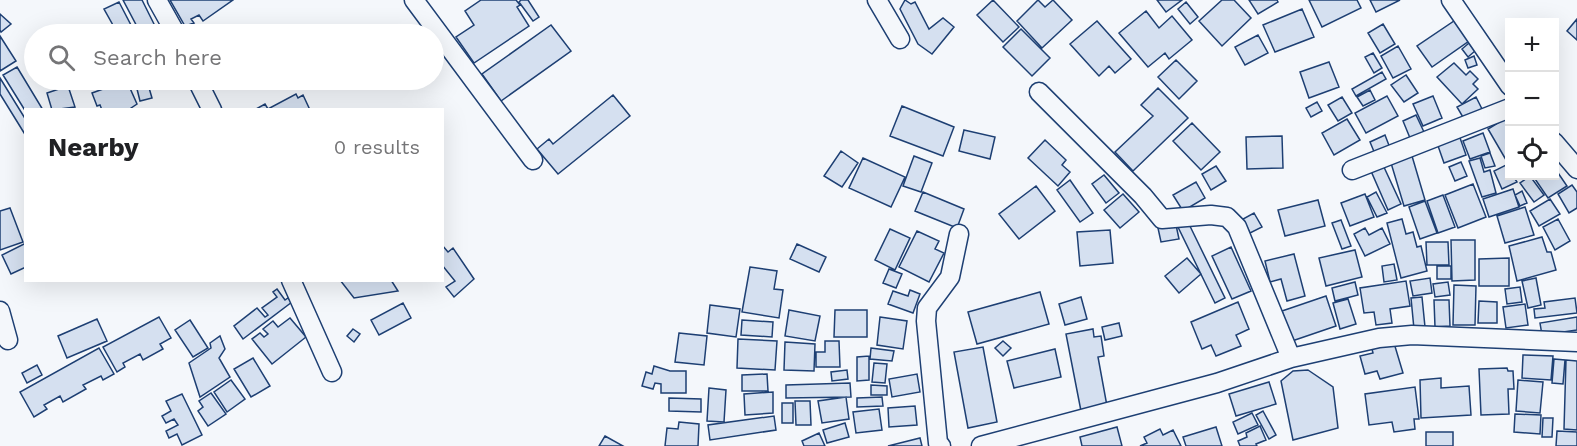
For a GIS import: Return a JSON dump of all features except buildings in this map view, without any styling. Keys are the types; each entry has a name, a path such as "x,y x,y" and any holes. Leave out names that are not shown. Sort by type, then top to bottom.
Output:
{"street":[{"path":"157,0 170,24"},
{"path":"414,0 432,24"},
{"path":"877,0 900,39"},
{"path":"1451,0 1505,81"},
{"path":"444,40 533,160"},
{"path":"202,90 211,108"},
{"path":"1039,93 1143,196 1162,219 1211,215 1227,217 1237,227 1291,358"},
{"path":"1352,170 1505,110"},
{"path":"1559,148 1577,169"},
{"path":"941,446 938,442 930,364 927,308 950,277 959,234"},
{"path":"292,282 332,372"},
{"path":"0,311 8,340"},
{"path":"981,446 1197,388 1291,358 1379,338 1412,335 1577,342"}]}
